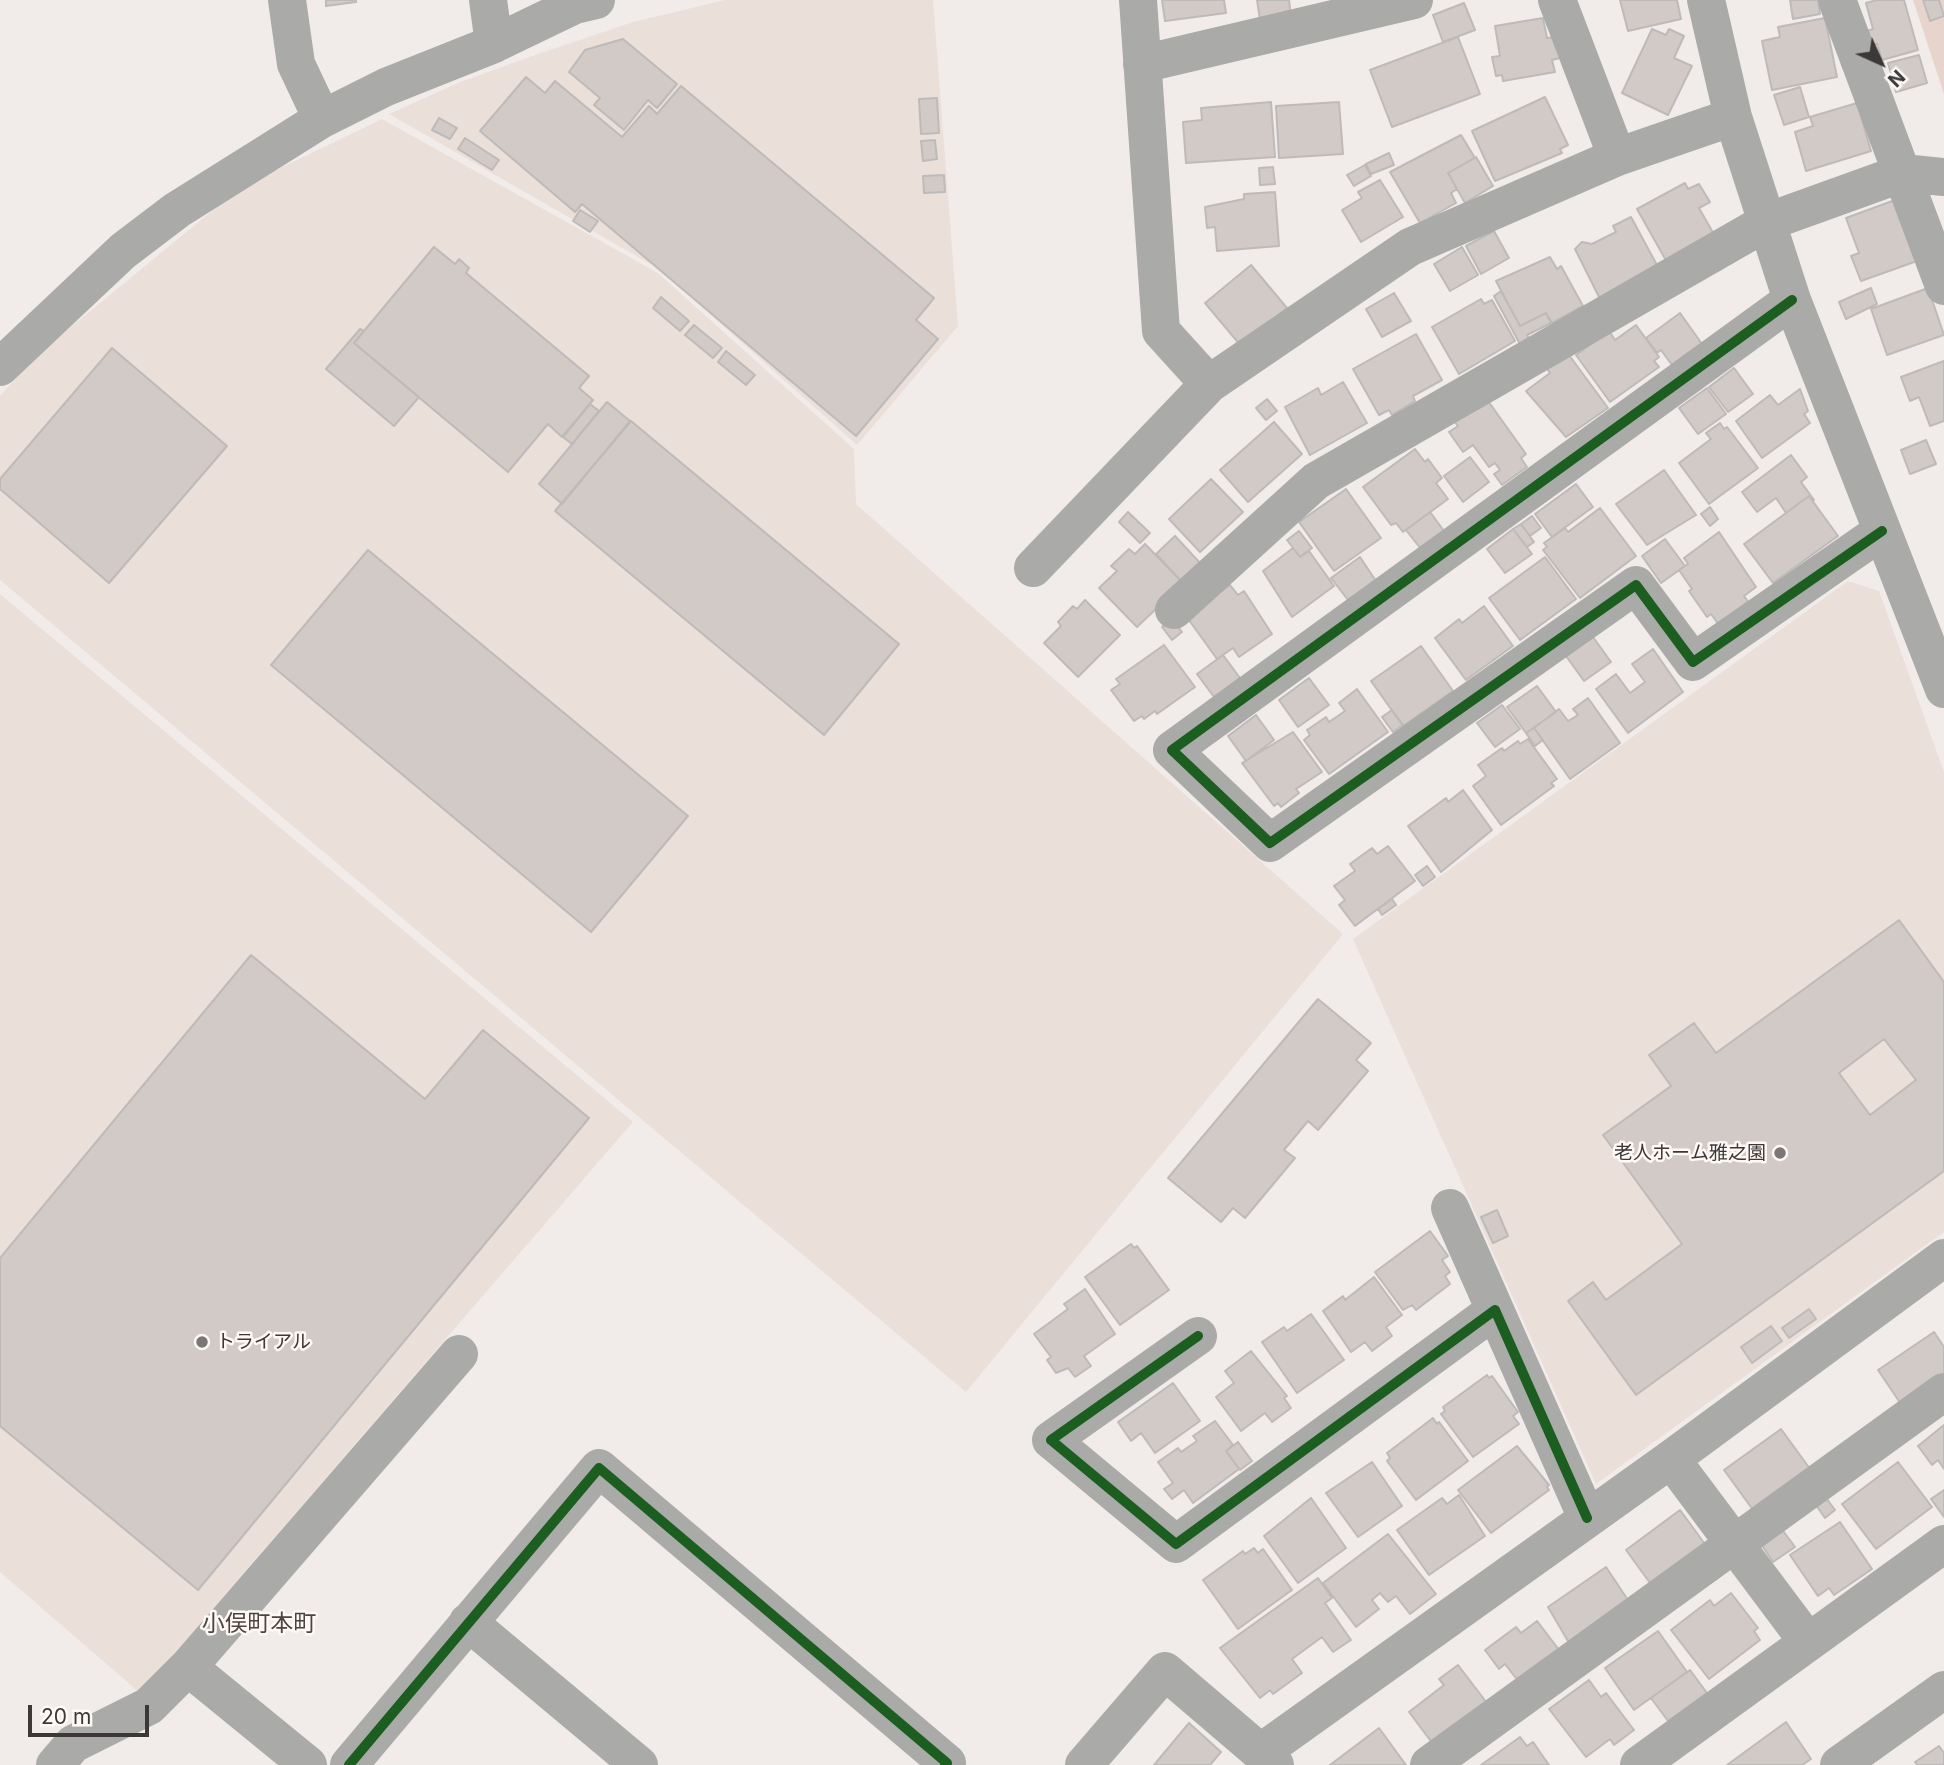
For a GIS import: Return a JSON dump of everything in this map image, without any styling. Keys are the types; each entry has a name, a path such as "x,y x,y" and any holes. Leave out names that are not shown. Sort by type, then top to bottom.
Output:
{"street":[{"path":"287,0 296,64 322,119"},
{"path":"488,0 495,44"},
{"path":"0,367 123,251 177,210 322,119 386,87 495,44 575,5 596,0"},
{"path":"1138,0 1161,331 1209,384"},
{"path":"1142,64 1414,0"},
{"path":"1558,0 1617,157"},
{"path":"1706,0 1733,117 1792,300 1944,689"},
{"path":"1837,0 1944,286"},
{"path":"1033,568 1209,384 1410,247 1617,157 1733,117"},
{"path":"1174,610 1316,481 1767,222 1903,173 1944,177"},
{"path":"1792,300 1172,750 1270,843 1636,585 1693,662 1882,531"},
{"path":"1450,1208 1587,1518"},
{"path":"1084,1765 1165,1671 1268,1759 1587,1518 1944,1258"},
{"path":"1198,1336 1051,1440 1176,1544 1495,1310"},
{"path":"55,1765 73,1744 149,1706 188,1667 459,1354"},
{"path":"1429,1765 1944,1392"},
{"path":"1671,1459 1808,1642"},
{"path":"349,1765 599,1468 947,1763 945,1765"},
{"path":"1639,1765 1944,1544"},
{"path":"468,1622 639,1765"},
{"path":"188,1667 308,1765"},
{"path":"1839,1765 1944,1690"}],"shaded area":[{"path":"725,0 933,0 958,326 857,445 659,269 389,114 458,83 532,56 633,22"},
{"path":"1913,0 1944,0 1944,94"},
{"path":"382,119 658,273 854,449 856,504 1343,934 966,1392 0,580 0,396 32,359 241,187"},
{"path":"1848,581 1879,591 1944,772 1944,1232 1596,1484 1353,939"},
{"path":"0,594 633,1122 140,1693 0,1572"}],"building":[{"path":"326,0 356,0 356,2 326,6"},
{"path":"1162,0 1224,0 1226,13 1165,21"},
{"path":"1257,0 1289,0 1291,16 1260,20"},
{"path":"1620,0 1677,0 1681,19 1628,31"},
{"path":"1790,0 1818,0 1820,14 1793,19"},
{"path":"1877,0 1904,0 1918,50 1882,60 1877,44 1871,45 1867,31 1873,29 1866,3"},
{"path":"1923,0 1939,0 1944,16 1930,21"},
{"path":"1464,3 1475,30 1443,42 1433,15"},
{"path":"1543,18 1547,38 1556,37 1560,58 1552,60 1555,72 1503,81 1502,75 1496,76 1492,57 1500,56 1495,26"},
{"path":"1825,18 1837,77 1772,90 1762,41 1780,37 1778,27"},
{"path":"1652,29 1666,35 1669,29 1684,36 1674,58 1692,66 1668,115 1622,93"},
{"path":"1458,37 1480,94 1392,127 1370,70"},
{"path":"623,39 677,84 657,108 648,100 624,130 594,105 600,98 569,72 585,50"},
{"path":"1919,55 1927,83 1896,92 1888,63"},
{"path":"526,77 545,93 555,81 622,137 649,106 657,114 681,86 934,298 916,320 938,339 856,436 582,204 575,212 480,131"},
{"path":"1800,87 1809,117 1784,125 1774,95"},
{"path":"1545,97 1568,145 1560,149 1562,153 1495,181 1472,131"},
{"path":"937,98 939,133 921,134 919,99"},
{"path":"1271,102 1275,157 1186,163 1183,122 1202,120 1201,108"},
{"path":"1339,102 1343,154 1279,158 1276,106"},
{"path":"1857,103 1871,151 1806,171 1795,132 1813,126 1810,117"},
{"path":"439,118 457,128 450,139 432,130"},
{"path":"1461,135 1475,158 1448,173 1457,189 1451,193 1456,203 1420,223 1390,172"},
{"path":"465,138 499,160 492,170 458,149"},
{"path":"935,140 937,159 923,161 921,141"},
{"path":"1389,153 1394,165 1371,174 1366,164"},
{"path":"1476,157 1493,186 1465,203 1448,173"},
{"path":"1365,165 1371,176 1354,186 1347,175"},
{"path":"1273,167 1275,184 1260,185 1259,168"},
{"path":"944,175 945,192 924,193 923,176"},
{"path":"1380,180 1403,217 1361,242 1342,210 1362,198 1358,192"},
{"path":"1685,183 1688,189 1699,184 1710,202 1699,208 1716,238 1668,264 1637,209"},
{"path":"1275,192 1279,246 1217,251 1215,227 1207,228 1205,207 1244,199 1244,194"},
{"path":"1895,200 1917,261 1861,281 1851,256 1859,253 1846,218"},
{"path":"580,210 598,221 590,232 573,221"},
{"path":"1631,217 1658,267 1600,299 1575,249 1582,242 1592,244 1616,232 1613,226"},
{"path":"1494,231 1509,258 1481,274 1466,246"},
{"path":"434,247 455,264 459,259 469,268 466,273 589,376 579,388 593,400 562,437 548,424 508,472 354,343"},
{"path":"1462,247 1478,275 1450,291 1434,264"},
{"path":"1550,257 1557,269 1561,266 1583,306 1552,323 1546,313 1520,326 1496,281"},
{"path":"1251,265 1287,308 1241,346 1205,303"},
{"path":"1871,288 1877,304 1846,319 1839,302"},
{"path":"1928,288 1944,335 1887,355 1871,309"},
{"path":"1501,291 1520,326 1546,313 1551,323 1527,335 1530,341 1521,346 1494,296"},
{"path":"1394,293 1411,321 1382,337 1366,309"},
{"path":"661,297 689,321 680,331 653,308"},
{"path":"1481,299 1484,304 1492,300 1515,341 1459,374 1432,327"},
{"path":"1680,313 1702,344 1672,365 1661,350 1657,353 1646,338"},
{"path":"694,325 722,348 713,358 685,335"},
{"path":"1636,325 1659,357 1654,361 1659,367 1610,402 1576,355 1609,331 1615,340"},
{"path":"360,329 364,331 354,343 419,397 394,426 326,369"},
{"path":"1416,334 1442,380 1413,396 1415,401 1392,415 1389,410 1379,415 1353,369"},
{"path":"112,348 227,446 109,583 0,489 0,479"},
{"path":"726,351 755,375 746,385 718,362"},
{"path":"1566,351 1608,408 1566,437 1526,391 1550,373 1545,366"},
{"path":"1944,361 1944,421 1930,426 1919,397 1910,401 1901,377"},
{"path":"1734,368 1753,394 1728,412 1709,387"},
{"path":"1343,382 1367,423 1310,455 1285,407 1318,388 1321,395"},
{"path":"1707,388 1726,414 1698,434 1679,408"},
{"path":"1800,389 1808,411 1804,414 1810,423 1762,458 1736,421 1770,395 1778,405"},
{"path":"1483,394 1526,454 1521,458 1527,467 1502,485 1494,474 1500,470 1495,463 1489,467 1473,445 1463,452 1449,432 1458,426 1454,421"},
{"path":"1267,399 1277,411 1266,420 1256,408"},
{"path":"607,402 630,421 562,504 539,484"},
{"path":"590,404 599,411 572,444 563,437"},
{"path":"631,421 899,644 824,735 555,511"},
{"path":"1274,422 1302,454 1248,502 1220,470"},
{"path":"1720,423 1724,429 1727,427 1758,468 1709,504 1679,463 1711,439 1706,433"},
{"path":"1926,440 1936,464 1910,474 1901,450"},
{"path":"1415,449 1425,462 1428,459 1442,478 1436,483 1448,499 1403,532 1396,523 1391,525 1363,487"},
{"path":"1791,455 1807,477 1801,482 1814,500 1809,496 1786,513 1776,498 1757,512 1742,492"},
{"path":"1470,457 1489,482 1463,502 1444,476"},
{"path":"1664,470 1696,515 1647,545 1616,504"},
{"path":"1211,479 1243,512 1200,552 1169,519"},
{"path":"1576,484 1593,507 1552,537 1535,514"},
{"path":"1346,489 1381,538 1334,571 1299,522"},
{"path":"1809,496 1838,536 1773,583 1744,544"},
{"path":"1710,507 1718,519 1710,526 1701,514"},
{"path":"1600,508 1636,556 1580,598 1543,550 1547,547 1544,543 1565,528 1568,532"},
{"path":"1128,512 1150,533 1140,543 1119,522"},
{"path":"1430,512 1444,531 1421,549 1406,530"},
{"path":"1532,516 1541,528 1530,536 1521,524"},
{"path":"1521,524 1534,542 1527,547 1513,529"},
{"path":"1513,529 1532,554 1505,573 1487,549"},
{"path":"1299,531 1312,548 1300,557 1287,540"},
{"path":"1719,532 1756,587 1744,596 1749,603 1719,625 1711,614 1707,617 1689,591 1692,589 1679,570 1688,564 1684,558"},
{"path":"1175,536 1201,564 1183,583 1156,554"},
{"path":"1665,539 1685,566 1661,583 1642,556"},
{"path":"1145,544 1183,583 1137,627 1099,588 1117,571 1111,566 1129,549 1135,554"},
{"path":"1293,548 1300,557 1309,551 1334,586 1292,617 1263,571"},
{"path":"368,550 688,816 591,932 271,665"},
{"path":"1360,557 1376,581 1348,600 1331,578"},
{"path":"1545,557 1576,599 1520,640 1489,598"},
{"path":"1230,585 1238,595 1244,591 1272,634 1239,657 1233,648 1217,659 1186,616"},
{"path":"1085,600 1120,635 1078,677 1044,643 1061,626 1058,622 1073,606 1077,609"},
{"path":"1484,606 1513,646 1466,680 1435,638 1459,619 1462,623"},
{"path":"1172,619 1182,632 1172,640 1162,627"},
{"path":"1593,637 1611,662 1584,681 1566,656"},
{"path":"1164,645 1195,687 1157,714 1155,711 1144,719 1142,716 1134,721 1111,690 1120,684 1116,679"},
{"path":"1421,646 1453,691 1403,726 1371,681"},
{"path":"1653,649 1683,692 1628,733 1596,689 1616,674 1630,693 1645,682 1632,664"},
{"path":"1223,655 1240,678 1214,697 1197,674"},
{"path":"1309,678 1329,705 1298,727 1279,700"},
{"path":"1537,686 1556,712 1526,733 1507,707"},
{"path":"1357,689 1388,732 1329,774 1304,740 1310,735 1307,730 1326,717 1329,722 1345,711 1339,703"},
{"path":"1588,698 1620,743 1570,779 1534,728 1559,709 1568,721 1578,715 1573,709"},
{"path":"1502,705 1520,729 1495,747 1477,723"},
{"path":"1392,710 1403,725 1393,732 1382,717"},
{"path":"1256,715 1274,740 1246,761 1228,736"},
{"path":"1534,728 1543,740 1535,746 1526,733"},
{"path":"1293,732 1322,772 1296,789 1299,793 1281,807 1278,803 1274,806 1242,763"},
{"path":"1528,739 1557,779 1551,783 1554,786 1501,825 1473,786 1486,776 1478,765 1502,748 1504,751 1518,741 1520,744"},
{"path":"1463,790 1492,830 1441,872 1408,826 1446,798 1448,802"},
{"path":"1388,846 1415,881 1355,926 1339,905 1345,900 1334,886 1355,871 1350,864 1372,848 1377,854"},
{"path":"1427,866 1435,877 1423,886 1415,875"},
{"path":"1392,899 1396,905 1382,915 1378,909"},
{"name":"老人ホーム雅之園","path":"1899,920 1944,982 1944,1171 1636,1395 1568,1301 1593,1282 1606,1300 1682,1244 1603,1135 1671,1086 1649,1055 1694,1023 1716,1053","holes":["1884,1039 1916,1080 1870,1115 1839,1073"]},
{"name":"トライアル","path":"251,955 425,1099 483,1030 589,1118 198,1590 0,1426 0,1258"},
{"path":"1318,999 1371,1043 1356,1060 1368,1071 1318,1130 1308,1121 1284,1150 1295,1158 1245,1218 1233,1208 1221,1222 1168,1178"},
{"path":"1497,1210 1508,1236 1493,1243 1481,1217"},
{"path":"1430,1231 1448,1256 1442,1260 1450,1272 1445,1276 1450,1284 1416,1310 1412,1305 1403,1310 1375,1272"},
{"path":"1131,1244 1134,1248 1137,1246 1169,1290 1120,1325 1085,1277"},
{"path":"1374,1277 1402,1315 1386,1327 1392,1336 1372,1351 1365,1342 1351,1352 1323,1311 1343,1296 1345,1300"},
{"path":"1085,1289 1115,1334 1084,1356 1091,1366 1075,1377 1068,1368 1056,1373 1047,1360 1051,1357 1034,1334 1068,1309 1064,1304"},
{"path":"1809,1309 1816,1319 1789,1338 1782,1328"},
{"path":"1311,1314 1344,1360 1297,1393 1262,1342 1284,1327 1287,1331"},
{"path":"1771,1326 1782,1341 1752,1363 1741,1347"},
{"path":"1934,1332 1944,1347 1944,1378 1903,1407 1878,1370"},
{"path":"1251,1351 1287,1396 1284,1398 1291,1408 1272,1422 1265,1413 1241,1431 1216,1397 1234,1383 1225,1371"},
{"path":"1487,1375 1489,1378 1492,1376 1518,1412 1513,1416 1519,1424 1473,1457 1441,1414 1445,1411 1443,1407"},
{"path":"1173,1383 1200,1421 1155,1453 1141,1433 1131,1441 1118,1422"},
{"path":"1433,1418 1437,1424 1439,1422 1468,1461 1416,1500 1387,1461 1390,1458 1387,1453"},
{"path":"1215,1421 1233,1445 1226,1451 1239,1469 1193,1503 1184,1490 1172,1499 1164,1489 1173,1483 1158,1462 1178,1448 1181,1452 1197,1441 1193,1436"},
{"path":"1944,1425 1944,1469 1938,1460 1932,1465 1918,1446"},
{"path":"1781,1429 1813,1473 1756,1514 1724,1470"},
{"path":"1238,1442 1252,1461 1240,1470 1226,1451"},
{"path":"1517,1446 1549,1485 1549,1490 1491,1533 1458,1490"},
{"path":"1372,1462 1402,1506 1358,1537 1326,1493"},
{"path":"1898,1462 1932,1507 1876,1549 1842,1504"},
{"path":"1944,1490 1944,1517 1931,1499"},
{"path":"1821,1491 1835,1510 1825,1518 1811,1498"},
{"path":"1459,1495 1485,1536 1429,1575 1397,1530 1442,1498 1447,1504"},
{"path":"1311,1498 1346,1548 1298,1583 1264,1536"},
{"path":"1680,1510 1707,1547 1653,1587 1626,1550"},
{"path":"1840,1522 1872,1569 1834,1595 1829,1588 1818,1596 1790,1555"},
{"path":"1778,1524 1795,1547 1773,1562 1757,1538"},
{"path":"1388,1534 1436,1594 1410,1614 1396,1596 1388,1602 1380,1593 1372,1600 1379,1609 1356,1627 1323,1583"},
{"path":"1254,1548 1258,1553 1263,1549 1292,1590 1238,1629 1203,1580 1243,1551 1245,1554"},
{"path":"1606,1567 1632,1606 1572,1648 1548,1607"},
{"path":"1318,1578 1332,1598 1325,1603 1351,1640 1333,1652 1322,1637 1292,1659 1302,1673 1273,1694 1270,1690 1260,1698 1220,1648"},
{"path":"1731,1593 1758,1628 1754,1631 1760,1640 1709,1679 1671,1630 1710,1600 1714,1606"},
{"path":"1537,1621 1563,1655 1522,1686 1505,1664 1499,1669 1485,1650 1516,1627 1521,1633"},
{"path":"1658,1631 1687,1672 1634,1710 1605,1668"},
{"path":"1458,1665 1490,1707 1436,1748 1409,1712 1444,1685 1439,1679"},
{"path":"1690,1670 1707,1693 1668,1721 1651,1698"},
{"path":"1589,1680 1601,1697 1606,1693 1634,1730 1614,1745 1610,1739 1586,1757 1549,1709"},
{"path":"1786,1722 1811,1759 1802,1765 1727,1765"},
{"path":"1189,1723 1221,1752 1210,1765 1154,1765"},
{"path":"1379,1728 1406,1765 1330,1765"},
{"path":"1520,1737 1527,1746 1533,1742 1549,1765 1481,1765"},
{"path":"1939,1746 1944,1753 1944,1765 1917,1765 1915,1762"}],"cycle path":[{"path":"1792,300 1172,750 1270,843 1636,585 1693,662 1882,531"},
{"path":"1198,1336 1051,1440 1176,1544 1495,1310 1587,1518"},
{"path":"349,1765 599,1468 947,1763 945,1765"}],"place":[{"name":"老人ホーム雅之園","path":"1780,1153"},
{"name":"トライアル","path":"202,1342"}],"district":[{"name":"小俣町本町","path":"259,1624"}]}
